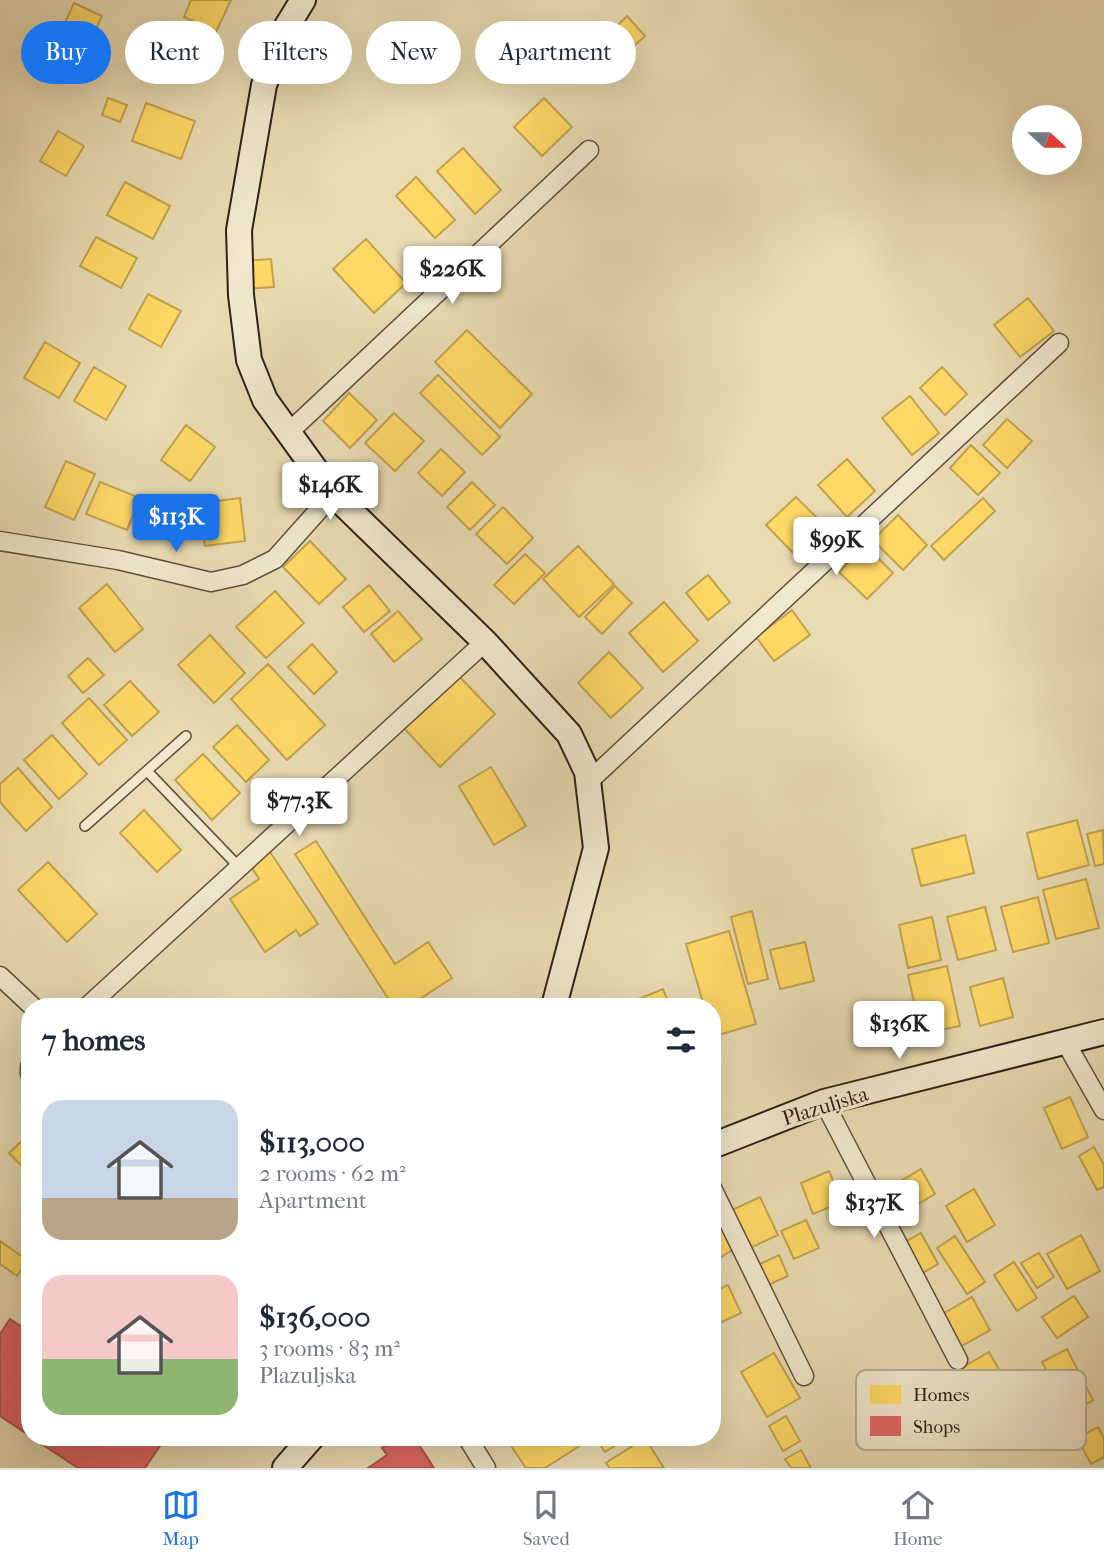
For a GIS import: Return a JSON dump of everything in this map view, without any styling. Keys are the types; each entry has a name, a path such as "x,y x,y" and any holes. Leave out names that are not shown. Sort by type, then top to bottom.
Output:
{"street":[{"path":"303,0 287,26 264,85 239,230 241,295 250,360 265,400 333,494 485,642 569,734 587,772 596,848 556,998"},
{"path":"288,433 589,150"},
{"path":"587,783 1059,343"},
{"path":"0,541 118,560 211,582 243,575 275,559 333,494"},
{"path":"98,998 485,642"},
{"path":"0,976 23,998"},
{"name":"Plazuljska","path":"721,1142 824,1102 1104,1032"},
{"path":"1066,1043 1104,1110"},
{"path":"824,1102 958,1360"},
{"path":"721,1206 804,1377"},
{"path":"285,1468 304,1446"},
{"path":"473,1446 486,1468"}],"lane":[{"path":"85,826 186,736"},
{"path":"147,771 239,867"}],"building: Homes":[{"path":"191,0 231,0 221,21 193,21 184,17"},
{"path":"74,3 102,16 100,21 66,21"},
{"path":"636,26 645,36 636,44"},
{"path":"108,98 127,105 120,122 102,115"},
{"path":"544,98 572,127 542,156 514,127"},
{"path":"146,103 195,121 181,159 132,141"},
{"path":"58,131 84,146 66,176 40,161"},
{"path":"463,148 501,190 475,214 437,171"},
{"path":"416,177 455,220 435,238 396,196"},
{"path":"125,182 170,206 153,239 107,215"},
{"path":"96,237 137,258 121,288 80,266"},
{"path":"366,239 406,283 374,313 333,269"},
{"path":"271,259 274,287 244,289 242,261"},
{"path":"148,294 181,311 161,347 129,329"},
{"path":"1028,298 1054,331 1020,357 994,325"},
{"path":"467,330 532,394 500,428 435,362"},
{"path":"45,342 80,363 59,398 24,378"},
{"path":"94,367 126,386 106,420 74,401"},
{"path":"942,367 967,394 945,415 920,388"},
{"path":"438,375 500,437 482,455 420,393"},
{"path":"349,393 377,420 350,448 323,421"},
{"path":"910,396 939,433 912,455 882,418"},
{"path":"394,413 424,441 395,471 365,443"},
{"path":"1007,419 1032,441 1007,468 983,445"},
{"path":"186,425 215,447 190,481 161,460"},
{"path":"971,445 1000,473 978,495 950,468"},
{"path":"441,449 465,472 442,496 418,473"},
{"path":"847,459 875,491 847,517 818,485"},
{"path":"66,461 95,474 74,520 45,507"},
{"path":"100,482 140,498 127,530 86,514"},
{"path":"472,482 495,505 470,530 447,507"},
{"path":"154,495 190,510 176,543 141,528"},
{"path":"796,497 828,529 798,558 766,525"},
{"path":"240,498 245,541 205,546 200,503"},
{"path":"983,498 995,511 944,560 931,546"},
{"path":"503,507 533,538 507,564 476,534"},
{"path":"898,515 927,545 903,570 873,540"},
{"path":"310,541 346,579 319,604 283,567"},
{"path":"865,545 893,573 867,599 839,572"},
{"path":"578,546 614,584 579,617 543,579"},
{"path":"525,554 545,573 514,604 494,585"},
{"path":"708,575 730,602 708,620 686,593"},
{"path":"107,584 143,629 115,652 79,608"},
{"path":"369,585 390,611 364,632 343,607"},
{"path":"615,586 632,603 602,634 585,617"},
{"path":"275,591 304,623 266,658 236,627"},
{"path":"664,602 698,641 663,672 629,633"},
{"path":"792,610 810,635 774,661 756,637"},
{"path":"398,611 422,639 394,662 371,634"},
{"path":"210,635 245,673 214,703 178,665"},
{"path":"312,644 337,672 314,694 288,667"},
{"path":"609,652 643,688 611,718 578,683"},
{"path":"88,658 104,675 83,693 68,676"},
{"path":"268,664 325,725 287,760 231,699"},
{"path":"458,675 495,714 440,767 403,727"},
{"path":"130,681 159,712 132,736 104,705"},
{"path":"89,698 127,740 99,765 62,723"},
{"path":"237,725 269,760 246,782 213,747"},
{"path":"52,735 87,774 59,799 24,760"},
{"path":"203,754 240,793 212,820 175,780"},
{"path":"491,767 526,826 494,845 459,786"},
{"path":"18,768 52,807 26,831 0,802 0,784"},
{"path":"144,810 181,850 157,872 120,833"},
{"path":"1077,820 1089,865 1038,879 1027,833"},
{"path":"1103,830 1104,864 1095,866 1087,834"},
{"path":"965,835 974,873 921,886 912,849"},
{"path":"316,841 395,964 428,942 452,978 421,998 388,998 295,854"},
{"path":"270,852 318,924 300,936 296,930 265,952 230,899 259,879 250,865"},
{"path":"48,862 97,914 67,942 18,890"},
{"path":"1086,879 1099,928 1056,939 1043,890"},
{"path":"1038,897 1049,943 1013,952 1001,907"},
{"path":"985,907 996,950 958,960 947,917"},
{"path":"752,911 768,979 748,984 731,917"},
{"path":"932,917 941,960 908,968 899,925"},
{"path":"729,931 756,1024 721,1034 721,998 702,998 686,944"},
{"path":"805,942 814,981 780,989 770,950"},
{"path":"947,966 960,1026 921,1034 908,975"},
{"path":"1003,978 1013,1017 980,1026 970,987"},
{"path":"663,989 667,998 641,998"},
{"path":"1070,1097 1088,1137 1062,1149 1044,1108"},
{"path":"21,1142 21,1165 9,1153"},
{"path":"1094,1147 1104,1165 1104,1187 1097,1190 1079,1156"},
{"path":"921,1169 935,1194 908,1210 894,1185"},
{"path":"829,1171 842,1202 813,1214 801,1183"},
{"path":"974,1189 995,1225 967,1242 946,1206"},
{"path":"760,1197 778,1235 750,1248 732,1210"},
{"path":"806,1220 819,1248 794,1259 781,1231"},
{"path":"721,1223 737,1247 721,1257"},
{"path":"921,1233 938,1264 921,1274 903,1243"},
{"path":"1081,1235 1100,1271 1067,1289 1047,1254"},
{"path":"955,1236 985,1282 967,1294 937,1248"},
{"path":"0,1241 21,1256 21,1270 17,1276 0,1264"},
{"path":"1039,1253 1054,1277 1037,1288 1021,1263"},
{"path":"779,1255 788,1276 766,1286 756,1266"},
{"path":"1014,1262 1037,1298 1017,1311 994,1275"},
{"path":"728,1285 741,1313 721,1323 721,1288"},
{"path":"1074,1296 1088,1317 1057,1338 1042,1317"},
{"path":"972,1297 990,1330 960,1347 941,1315"},
{"path":"1067,1349 1078,1370 1046,1370 1042,1362"},
{"path":"989,1352 999,1370 961,1370"},
{"path":"774,1353 800,1398 767,1417 741,1372"},
{"path":"1086,1386 1093,1400 1086,1404"},
{"path":"786,1416 800,1441 783,1451 769,1426"},
{"path":"1098,1427 1104,1438 1104,1457 1091,1464 1083,1450 1086,1450 1086,1433"},
{"path":"511,1446 579,1446 545,1468 526,1468"},
{"path":"601,1446 615,1446 605,1452"},
{"path":"633,1446 650,1446 664,1468 610,1468 606,1463"},
{"path":"801,1450 811,1468 791,1468 785,1459"}],"building: Shops":[{"path":"10,1319 21,1326 21,1430 0,1416 0,1334"},
{"path":"45,1446 160,1446 145,1468 78,1468"},
{"path":"420,1446 434,1468 368,1468 387,1455 382,1448"}]}
